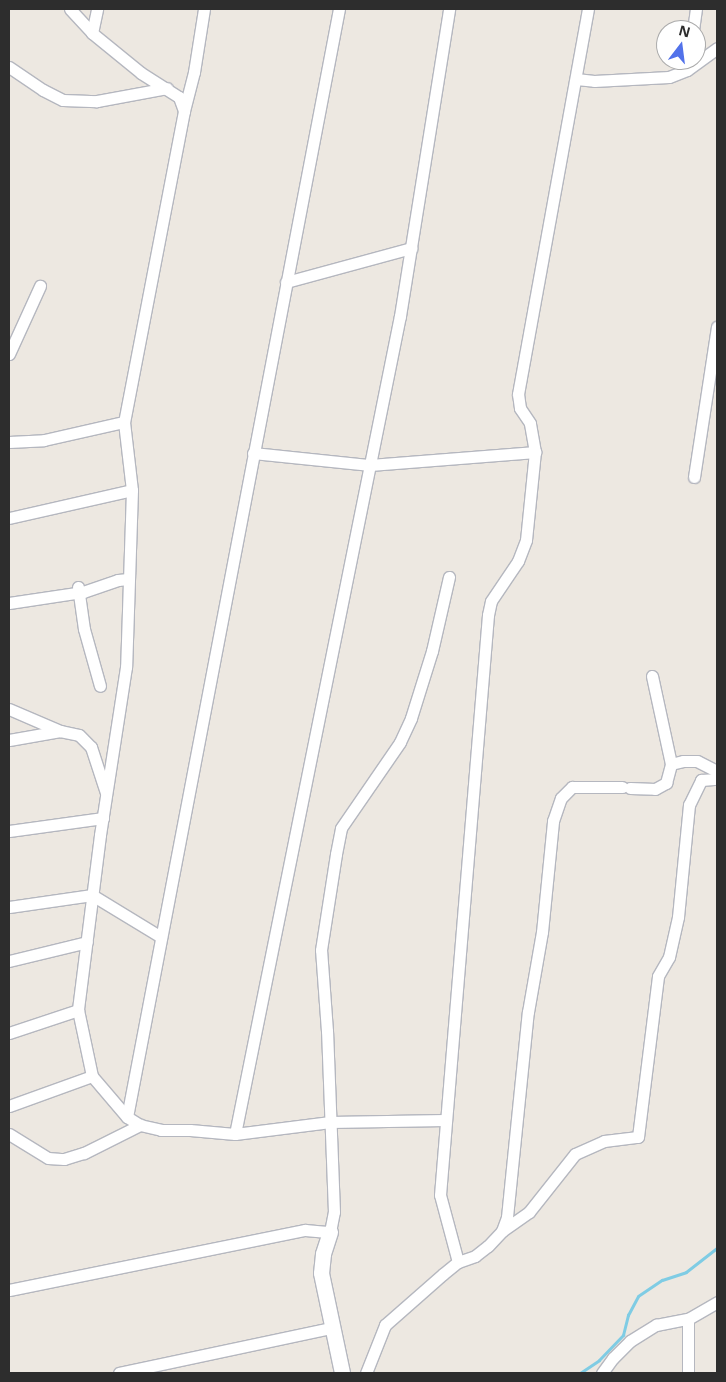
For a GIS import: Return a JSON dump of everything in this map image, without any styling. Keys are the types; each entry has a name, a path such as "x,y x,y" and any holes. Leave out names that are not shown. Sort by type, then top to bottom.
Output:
{"street":[{"path":"70,9 92,33 141,73 179,97 184,111"},
{"path":"92,33 98,9"},
{"path":"204,9 194,72 184,111 124,422 132,490 126,667 106,794 78,1010 92,1076 127,1117 140,1125 160,1130 190,1130 234,1134 330,1122 445,1120"},
{"path":"127,1117 339,9"},
{"path":"234,1134 400,316 449,9"},
{"path":"458,1262 440,1195 488,615 491,601 518,561 526,540 535,452 530,423 520,408 518,394 588,9"},
{"path":"706,54 717,48"},
{"path":"9,67 43,90 63,100 97,101 167,88"},
{"path":"576,79 594,82 669,77 680,70"},
{"path":"286,282 411,248"},
{"path":"9,354 40,286"},
{"path":"694,477 717,327"},
{"path":"9,442 44,440 124,422"},
{"path":"253,453 370,464 535,452"},
{"path":"9,518 132,490"},
{"path":"342,1373 321,1273 323,1254 334,1212 327,1030 321,950 341,828 400,742 411,718 432,652 449,577"},
{"path":"9,603 128,579"},
{"path":"78,589 84,629 100,686"},
{"path":"502,1231 507,1217 528,1012 542,932 553,821 561,798 572,787 655,789 666,783 671,764 652,676"},
{"path":"9,709 60,730 79,735 91,747 106,794"},
{"path":"9,740 60,730"},
{"path":"671,764 697,761 717,771"},
{"path":"366,1373 385,1325 458,1262 474,1256 488,1246 502,1231 529,1212 575,1154 604,1141 638,1137 658,976 669,957 678,917 689,805 701,780 717,779"},
{"path":"9,831 103,818"},
{"path":"9,907 92,895 161,937"},
{"path":"9,961 87,942"},
{"path":"9,1033 78,1010"},
{"path":"9,1106 92,1076"},
{"path":"9,1134 48,1158 64,1159 84,1153 140,1125"},
{"path":"9,1290 305,1230 330,1232"},
{"path":"602,1373 613,1358 630,1341 656,1325 688,1318 717,1302"},
{"path":"688,1318 688,1373"},
{"path":"119,1373 332,1328"}],"waterway":[{"path":"580,1373 599,1360 623,1335 628,1315 638,1296 662,1280 686,1272 717,1248"}]}
